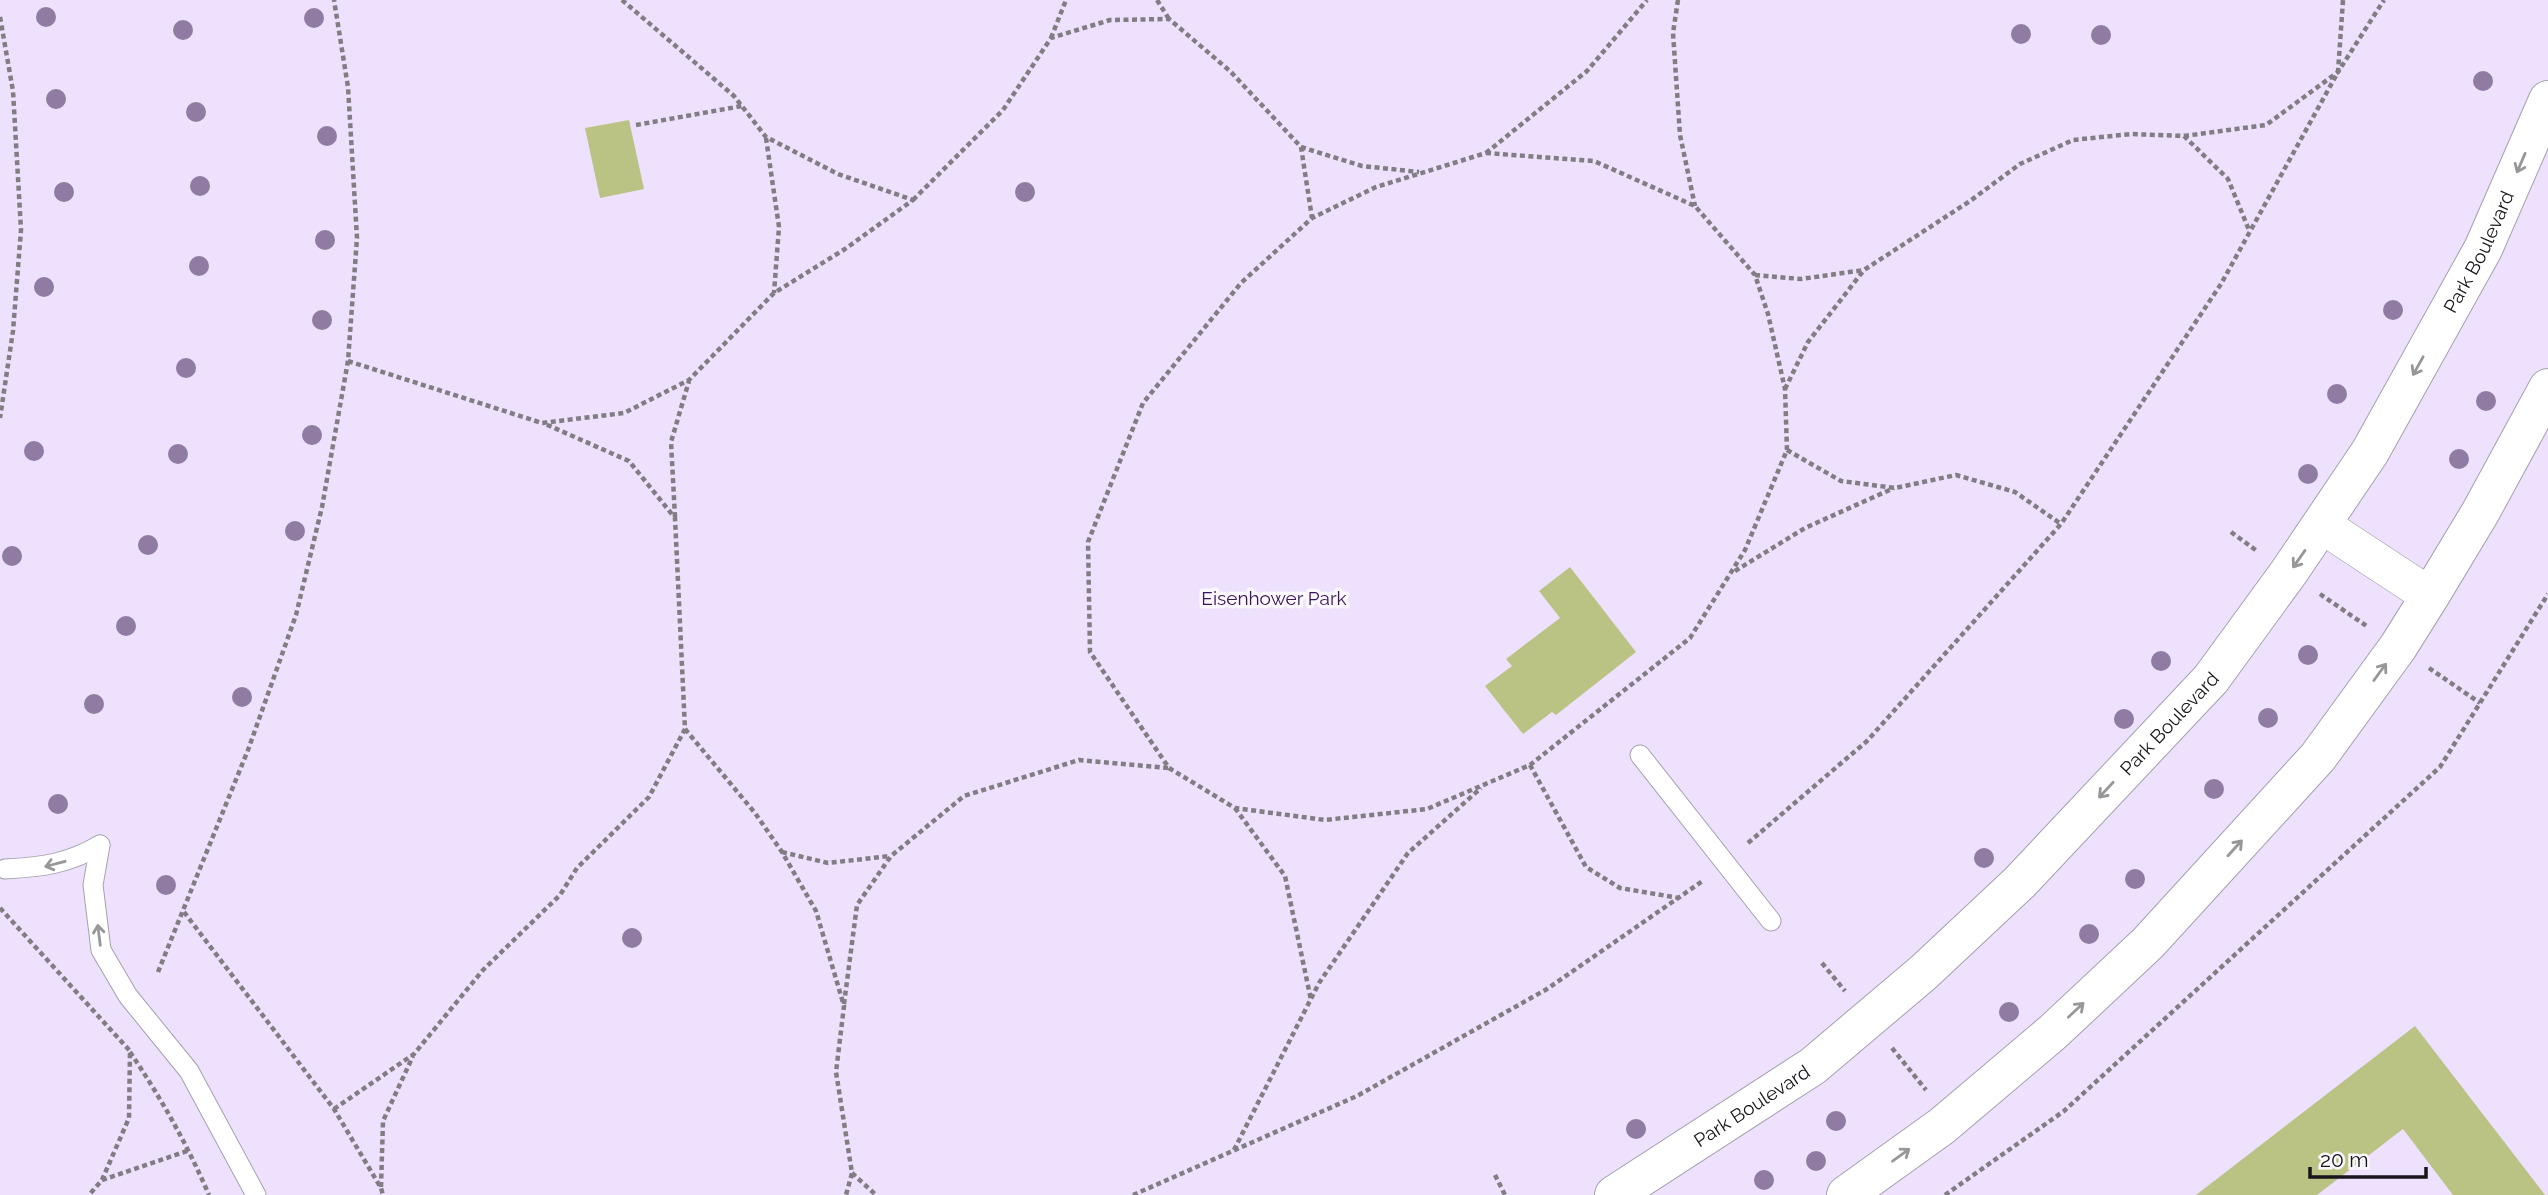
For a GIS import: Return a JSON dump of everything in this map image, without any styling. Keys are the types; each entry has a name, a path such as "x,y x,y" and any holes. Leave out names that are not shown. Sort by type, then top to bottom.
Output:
{"street":[{"name":"Park Boulevard","path":"1614,1195 1814,1066 1924,971 2020,882 2211,679 2322,525 2370,452 2483,249 2548,100"},
{"path":"1846,1195 1950,1120 2053,1032 2148,943 2318,757 2398,647 2430,596 2480,513 2548,388"},
{"path":"2322,525 2430,596"}],"lane":[{"path":"1640,755 1771,921"},
{"path":"5,869 44,867 78,858 100,845 93,885 101,950 128,996 189,1071 256,1195"}],"path":[{"path":"158,972 248,750 296,615 322,507 348,361 357,238 348,87 334,0"},
{"path":"622,0 734,96 766,137 838,174 913,200"},
{"path":"542,423 624,413 689,380 774,293 845,249 913,200 1003,110 1051,38 1066,0"},
{"path":"1157,0 1169,19 1230,71 1301,147 1362,166 1424,172"},
{"path":"1486,153 1587,71 1647,0"},
{"path":"1678,0 1673,33 1680,135 1695,205"},
{"path":"1785,390 1808,342 1864,270 1970,201 2020,164 2073,140 2131,134 2184,136 2266,125 2338,72 2343,0"},
{"path":"1133,1195 1357,1096 1535,996 1680,898 1867,741 2061,524 2221,284 2338,72 2384,0"},
{"path":"0,17 13,91 21,230 13,331 0,418"},
{"path":"1051,38 1110,20 1169,19"},
{"path":"636,125 742,106"},
{"path":"2184,136 2228,179 2249,231"},
{"path":"766,137 779,227 774,293"},
{"path":"1301,147 1312,218"},
{"path":"1235,808 1325,820 1427,809 1530,765 1690,638 1745,550 1787,450 1785,390 1769,314 1755,275 1695,205 1594,161 1486,153 1376,187 1312,218 1241,283 1143,403 1088,542 1090,652 1169,768 1235,808 1285,876 1311,1000"},
{"path":"1755,275 1801,279 1864,270"},
{"path":"348,361 542,423 629,461 675,518"},
{"path":"381,1188 383,1121 414,1054 483,970 560,895 577,868 649,797 685,729 671,442 689,380"},
{"path":"1787,450 1841,481 1895,488"},
{"path":"1732,573 1805,528 1895,488 1956,475 2015,492 2061,524"},
{"path":"2231,532 2266,557"},
{"path":"2318,593 2372,629"},
{"path":"1945,1195 2064,1111 2440,768 2548,594"},
{"path":"2424,666 2480,703"},
{"path":"685,729 755,813 782,852 816,911 844,1006"},
{"path":"846,1195 852,1173 836,1072 857,905 891,856 964,796 1079,760 1169,768"},
{"path":"1530,765 1586,867 1620,888 1680,898"},
{"path":"1234,1150 1319,983 1408,853 1485,784"},
{"path":"782,852 828,863 891,856"},
{"path":"0,908 130,1051 160,1097 189,1150 209,1195"},
{"path":"183,911 334,1109 383,1195"},
{"path":"1822,963 1852,1000"},
{"path":"1888,1042 1927,1092"},
{"path":"89,1195 102,1180 129,1118 130,1051"},
{"path":"334,1109 414,1054"},
{"path":"102,1180 189,1150 231,1147"},
{"path":"852,1173 876,1195"},
{"path":"1495,1175 1505,1195"}],"green space":[{"name":"Eisenhower Park","path":"0,0 2548,0 2548,1195 0,1195"}],"building":[{"path":"629,120 644,189 600,198 585,128"},
{"path":"1570,567 1636,652 1556,715 1552,712 1523,734 1485,686 1512,666 1506,659 1560,618 1539,591"},
{"path":"2415,1026 2545,1195 2453,1195 2403,1129 2317,1195 2196,1195"}]}
